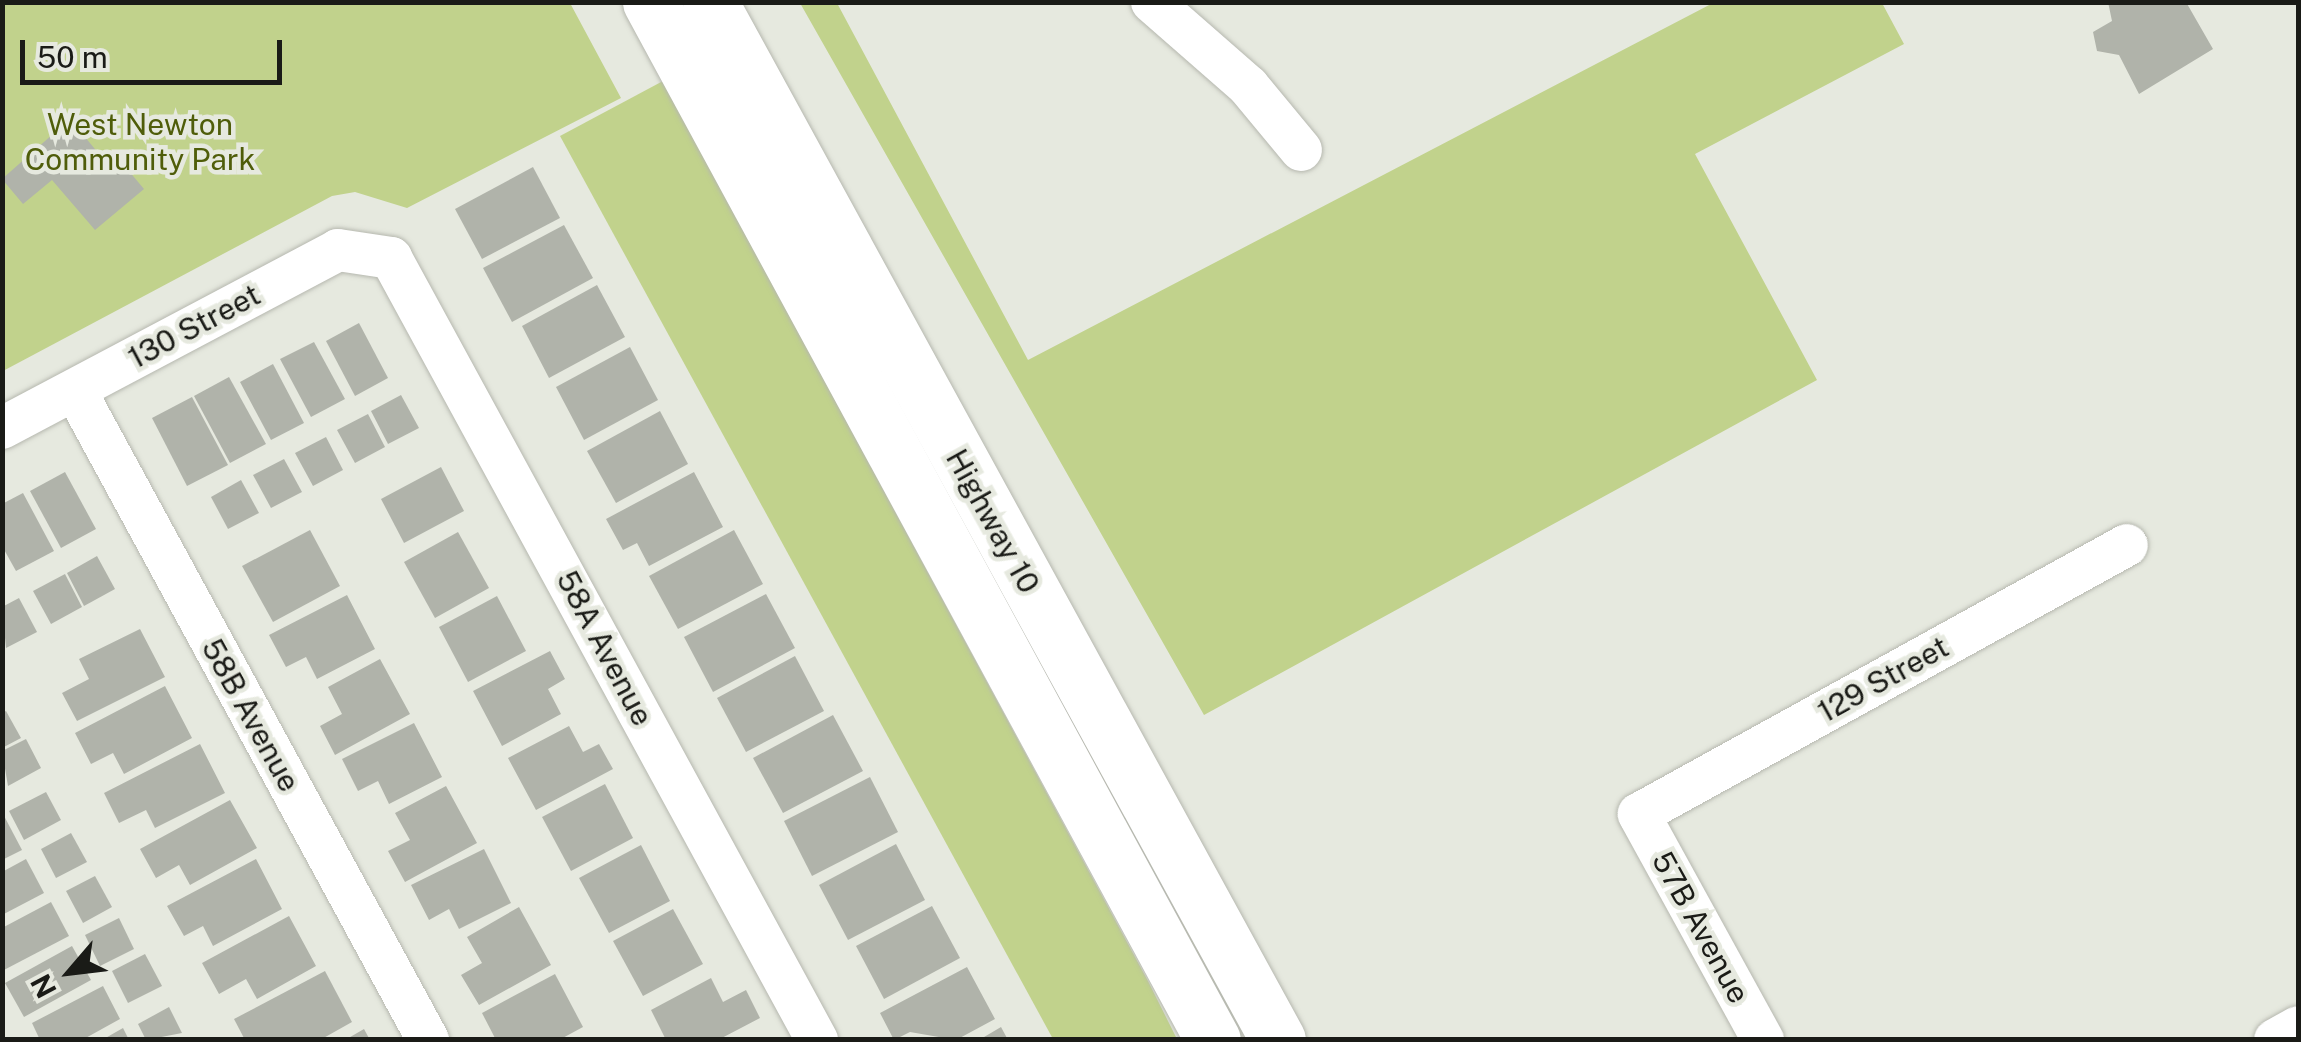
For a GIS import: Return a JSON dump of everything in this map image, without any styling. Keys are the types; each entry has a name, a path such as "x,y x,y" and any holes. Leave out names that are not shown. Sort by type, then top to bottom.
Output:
{"highway":[{"name":"Highway 10","path":"650,2 1213,1040"},
{"name":"Highway 10","path":"710,2 1278,1040"}],"street":[{"path":"1152,2 1248,86 1301,150"},
{"name":"130 Street","path":"2,428 338,250 391,258"},
{"name":"58A Avenue","path":"391,258 816,1040"},
{"name":"58B Avenue","path":"74,390 428,1040"},
{"name":"129 Street","path":"1639,814 2127,544"},
{"name":"57B Avenue","path":"1639,814 1763,1040"},
{"path":"2275,1040 2298,1027"}],"green space":[{"name":"West Newton Community Park","path":"3,3 570,3 621,98 407,208 355,192 332,196 3,371"},
{"path":"800,3 837,3 1028,360 1713,3 1882,3 1904,44 1695,154 1817,380 1204,715"},
{"path":"663,81 1177,1039 1053,1039 560,136"}],"building":[{"path":"2108,2 2186,2 2213,49 2139,94 2119,55 2097,51 2093,32 2112,21"},
{"path":"70,119 114,172 123,164 144,189 95,230 52,180 23,204 2,179"},
{"path":"533,167 560,218 482,259 455,209"},
{"path":"564,225 593,278 512,322 483,268"},
{"path":"597,285 625,337 549,378 522,326"},
{"path":"359,323 388,378 355,396 326,341"},
{"path":"314,342 345,399 311,417 280,359"},
{"path":"630,347 658,400 584,440 556,387"},
{"path":"273,364 304,423 271,440 240,382"},
{"path":"229,377 266,444 230,463 194,396"},
{"path":"401,395 419,428 388,444 371,411"},
{"path":"192,397 228,465 187,486 152,418"},
{"path":"660,411 688,464 616,503 587,451"},
{"path":"368,414 385,447 355,463 337,430"},
{"path":"326,437 343,470 313,486 295,453"},
{"path":"284,459 302,492 271,508 253,475"},
{"path":"441,467 464,511 404,543 381,499"},
{"path":"65,472 96,529 61,548 30,491"},
{"path":"694,472 723,527 649,566 637,543 623,550 606,519"},
{"path":"241,480 259,513 228,529 211,497"},
{"path":"23,493 54,551 16,571 2,546 2,504"},
{"path":"310,530 340,586 273,622 242,566"},
{"path":"734,530 763,584 678,629 649,576"},
{"path":"458,532 489,588 435,618 404,562"},
{"path":"97,556 115,589 84,606 67,573"},
{"path":"65,574 82,607 51,624 33,591"},
{"path":"766,594 795,648 713,692 684,637"},
{"path":"347,595 375,649 317,679 306,657 286,667 269,635"},
{"path":"497,596 526,651 468,682 439,627"},
{"path":"19,598 37,632 6,648 2,607"},
{"path":"140,629 165,677 77,721 62,693 89,679 79,659"},
{"path":"550,651 565,679 548,689 561,714 502,746 473,691"},
{"path":"795,656 824,711 746,752 717,698"},
{"path":"380,659 410,714 335,755 320,726 342,714 328,687"},
{"path":"165,686 192,738 124,774 113,753 91,764 75,733"},
{"path":"6,711 21,738 2,748 2,713"},
{"path":"833,715 863,771 783,813 753,758"},
{"path":"414,723 442,777 389,804 378,781 358,791 342,759"},
{"path":"569,726 583,752 599,744 613,769 536,810 508,758"},
{"path":"26,739 41,768 8,786 2,751"},
{"path":"200,744 225,793 155,828 146,810 119,823 104,793"},
{"path":"870,777 898,832 812,876 784,821"},
{"path":"605,784 633,838 571,871 542,817"},
{"path":"446,786 477,843 405,882 388,851 410,840 395,813"},
{"path":"46,792 61,820 24,840 9,811"},
{"path":"230,800 257,848 190,885 179,865 156,878 140,849"},
{"path":"2,812 22,850 2,860"},
{"path":"71,833 87,862 56,878 41,849"},
{"path":"896,844 925,900 848,940 819,885"},
{"path":"641,845 670,901 609,933 579,878"},
{"path":"484,849 511,903 459,929 449,909 429,920 411,885"},
{"path":"26,859 44,893 2,915 2,872"},
{"path":"256,859 282,909 213,946 203,926 184,936 167,906"},
{"path":"95,876 112,907 83,923 66,891"},
{"path":"51,902 69,936 2,971 2,928"},
{"path":"932,906 960,958 884,999 856,946"},
{"path":"519,907 551,965 479,1005 461,975 482,963 467,937"},
{"path":"673,909 703,964 643,996 613,941"},
{"path":"289,916 316,966 257,999 246,979 219,994 202,963"},
{"path":"119,918 134,949 100,966 85,935"},
{"path":"72,946 91,980 24,1017 5,983"},
{"path":"145,954 162,986 128,1003 112,971"},
{"path":"967,967 995,1019 956,1040 910,1032 894,1040 880,1013"},
{"path":"325,971 352,1022 320,1040 245,1040 234,1019"},
{"path":"555,974 583,1027 559,1040 496,1040 482,1013"},
{"path":"711,978 723,1002 746,990 760,1018 718,1040 666,1040 651,1010"},
{"path":"103,986 120,1019 82,1040 40,1040 32,1023"},
{"path":"169,1007 182,1033 146,1040 138,1024"},
{"path":"1001,1027 1008,1040 979,1040"},
{"path":"123,1028 129,1040 102,1040"},
{"path":"364,1029 370,1040 345,1040"}]}
